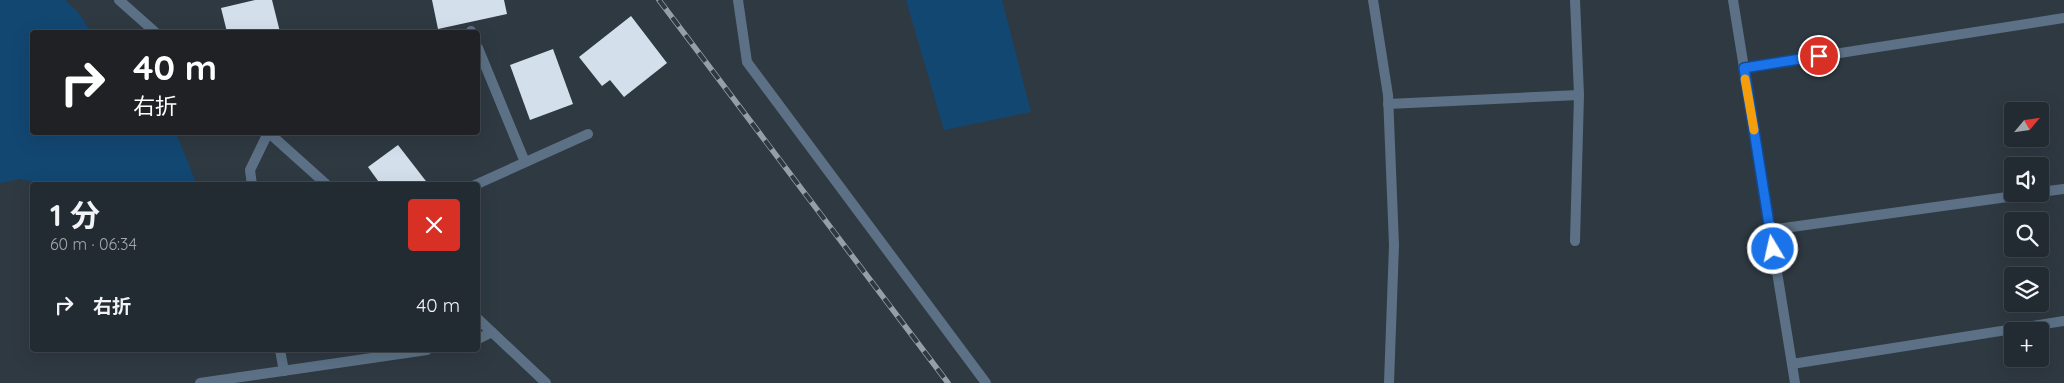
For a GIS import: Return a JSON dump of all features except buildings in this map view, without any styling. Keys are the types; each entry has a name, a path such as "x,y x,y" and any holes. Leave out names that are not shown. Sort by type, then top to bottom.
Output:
{"street":[{"path":"119,0 153,30"},
{"path":"738,0 747,62 986,383"},
{"path":"1372,0 1382,52 1388,104 1394,245 1389,383"},
{"path":"1574,241 1580,95 1575,0"},
{"path":"1734,0 1795,383"},
{"path":"1744,68 2064,18"},
{"path":"480,53 525,162"},
{"path":"1388,104 1580,95"},
{"path":"480,183 588,134"},
{"path":"252,182 250,170 267,135"},
{"path":"270,135 324,182"},
{"path":"2049,191 2064,189"},
{"path":"1770,230 2004,197"},
{"path":"480,321 546,383"},
{"path":"1792,364 2064,321"},
{"path":"480,338 492,332"},
{"path":"280,352 284,371"},
{"path":"200,383 413,352"}],"shaded area":[{"path":"0,0 65,0 78,12 90,30 30,30 30,135 177,135 196,182 33,182 20,179 0,183"},
{"path":"906,0 1002,0 1031,112 944,130"}],"railway":[{"path":"659,0 948,383"}],"slow traffic":[{"path":"1745,79 1754,130"}],"route":[{"path":"1773,249 1744,68 1819,56"}]}
